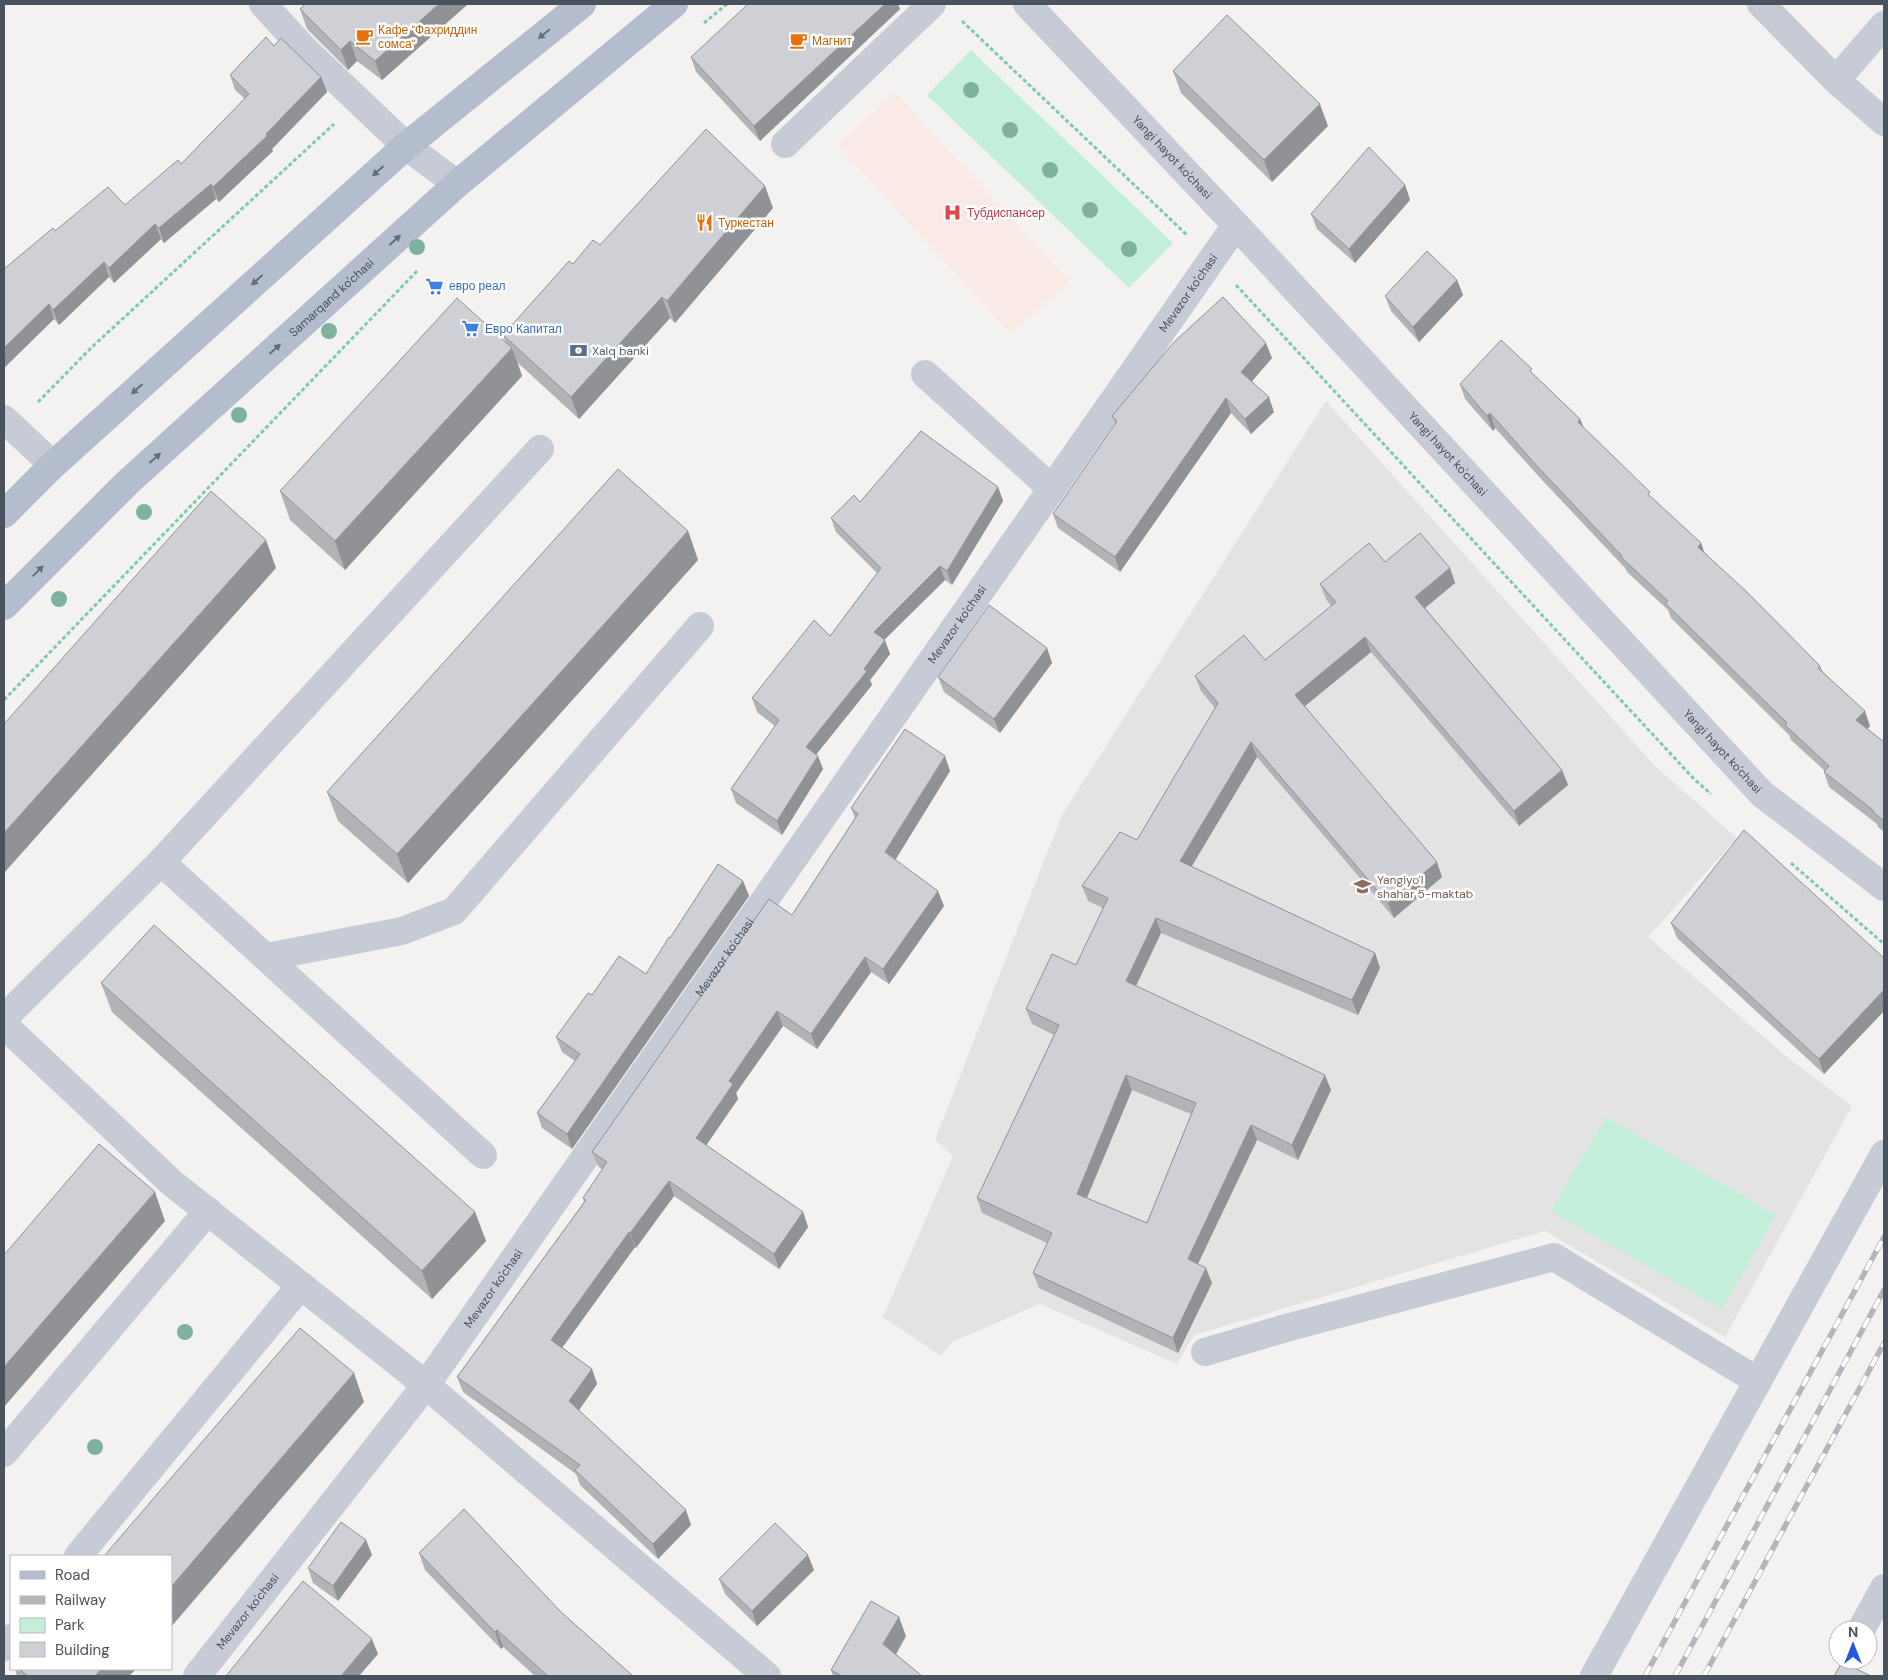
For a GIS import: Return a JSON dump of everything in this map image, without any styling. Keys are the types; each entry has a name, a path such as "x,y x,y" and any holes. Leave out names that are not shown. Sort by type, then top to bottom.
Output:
{"main road":[{"path":"4,514 53,465 406,146 582,4"},
{"name":"Samarqand ko'chasi","path":"4,606 127,483 457,184 674,4"}],"street":[{"path":"263,4 305,50 406,146 457,184"},
{"path":"785,144 932,4"},
{"name":"Yangi hayot ko'chasi","path":"1027,4 1236,225 1762,794 1884,887"},
{"path":"1761,4 1836,80 1884,122"},
{"path":"1836,80 1884,25"},
{"name":"Mevazor ko'chasi","path":"197,1676 426,1385 1236,225"},
{"path":"925,374 1051,488"},
{"path":"9,424 53,465"},
{"path":"4,1018 161,862 540,448"},
{"path":"266,957 402,930 454,911 700,626"},
{"path":"161,862 483,1155"},
{"path":"4,1026 172,1183 426,1385 767,1676"},
{"path":"1594,1676 1884,1154"},
{"path":"4,1453 208,1212"},
{"path":"1205,1352 1286,1328 1554,1257 1758,1381"},
{"path":"79,1555 301,1285"},
{"path":"1866,1620 1884,1588"}],"path":[{"path":"697,29 727,4"},
{"path":"958,17 1212,259 1694,779"},
{"path":"9,424 359,102"},
{"path":"4,700 418,270"}],"shaded area":[{"name":"Тубдиспансер","path":"895,92 1070,281 1011,334 837,145"},
{"name":"Yangiyo'l shahar 5-maktab","path":"1326,401 1655,766 1737,838 1648,937 1782,1053 1852,1106 1725,1337 1545,1231 1194,1335 1177,1364 1040,1304 952,1342 941,1356 883,1317 953,1156 935,1140 1062,815"}],"green space":[{"path":"971,50 1173,243 1129,288 927,95"},
{"path":"1606,1117 1776,1215 1722,1309 1551,1211"}],"building":[{"name":"Кафе \"Фахриддин сомса\"","path":"305,4 439,4 375,61 350,41 341,50 300,9"},
{"name":"Магнит","path":"748,4 885,4 754,126 691,57"},
{"path":"1227,15 1320,104 1264,160 1173,71"},
{"path":"266,37 274,46 281,38 321,77 266,134 267,136 213,187 211,184 159,228 155,224 109,268 104,262 53,310 49,304 4,348 4,269 53,228 55,231 108,187 125,205 178,160 181,164 249,94 230,75"},
{"path":"706,129 765,186 667,301 662,297 571,397 503,335 569,261 573,264 593,240 600,245"},
{"path":"1369,147 1405,185 1349,249 1311,214"},
{"path":"1427,251 1457,280 1413,327 1385,296"},
{"path":"1223,297 1266,343 1241,372 1269,397 1245,419 1226,398 1115,557 1053,514 1117,421 1112,416 1174,342"},
{"path":"457,298 512,348 335,541 280,491"},
{"path":"1501,340 1580,419 1578,422 1650,492 1648,494 1701,543 1698,547 1748,593 1820,666 1818,668 1865,711 1856,720 1884,742 1884,821 1824,772 1829,766 1785,725 1787,723 1665,603 1668,601 1621,557 1490,413 1487,416 1460,384"},
{"path":"921,431 998,487 947,571 940,566 874,632 885,640 864,669 867,671 806,747 818,756 777,821 731,789 779,720 752,698 814,620 830,636 881,568 831,518 854,495 860,502"},
{"path":"618,469 688,531 397,854 327,792"},
{"path":"211,491 266,540 4,833 4,724"},
{"path":"1420,533 1450,568 1415,597 1562,770 1514,811 1365,637 1295,695 1437,862 1388,903 1251,742 1180,861 1375,953 1352,1000 1156,918 1126,981 1325,1075 1292,1145 1251,1125 1188,1259 1206,1268 1173,1338 1033,1273 1052,1233 977,1198 1059,1025 1026,1009 1052,954 1076,965 1108,898 1082,886 1120,832 1137,840 1218,703 1195,676 1244,635 1265,660 1336,602 1320,584 1369,543 1385,562","holes":["1126,1075 1196,1103 1147,1223 1077,1194"]},
{"path":"989,605 1047,648 994,719 938,677"},
{"path":"905,729 945,756 885,852 938,891 883,969 865,957 811,1034 777,1011 729,1081 733,1084 696,1138 803,1212 774,1254 669,1181 629,1232 551,1340 592,1369 569,1401 686,1510 653,1544 575,1470 580,1465 457,1377 586,1200 583,1198 607,1162 592,1152 769,899 792,915 858,814 851,808"},
{"path":"1744,830 1884,958 1884,990 1819,1059 1671,923"},
{"path":"718,864 743,881 567,1134 537,1113 580,1054 556,1037 588,993 592,995 619,956 646,974"},
{"path":"154,925 475,1212 422,1271 101,983"},
{"path":"99,1144 155,1192 4,1367 4,1255"},
{"path":"300,1328 354,1373 172,1586 172,1555 105,1555"},
{"path":"464,1509 561,1612 633,1676 548,1676 497,1630 495,1632 419,1553"},
{"path":"341,1522 366,1540 333,1586 308,1568"},
{"path":"775,1523 808,1555 752,1611 719,1579"},
{"path":"303,1581 372,1639 341,1676 226,1676"},
{"path":"871,1601 899,1617 883,1644 922,1676 842,1676 831,1670"},
{"path":"20,1670 100,1670 95,1676 28,1676"},
{"path":"1837,1670 1859,1670 1871,1676 1834,1676"}],"railway":[{"path":"1645,1676 1884,1237"},
{"path":"1675,1676 1884,1290"},
{"path":"1704,1676 1884,1343"}],"place":[{"name":"Кафе \"Фахриддин сомса\"","path":"364,37"},
{"name":"Магнит","path":"798,41"},
{"name":"Тубдиспансер","path":"953,213"},
{"name":"Туркестан","path":"704,223"},
{"name":"евро реал","path":"435,286"},
{"name":"Евро Капитал","path":"471,329"},
{"name":"Xalq banki","path":"578,351"},
{"name":"Yangiyo'l shahar 5-maktab","path":"1363,887"}]}
